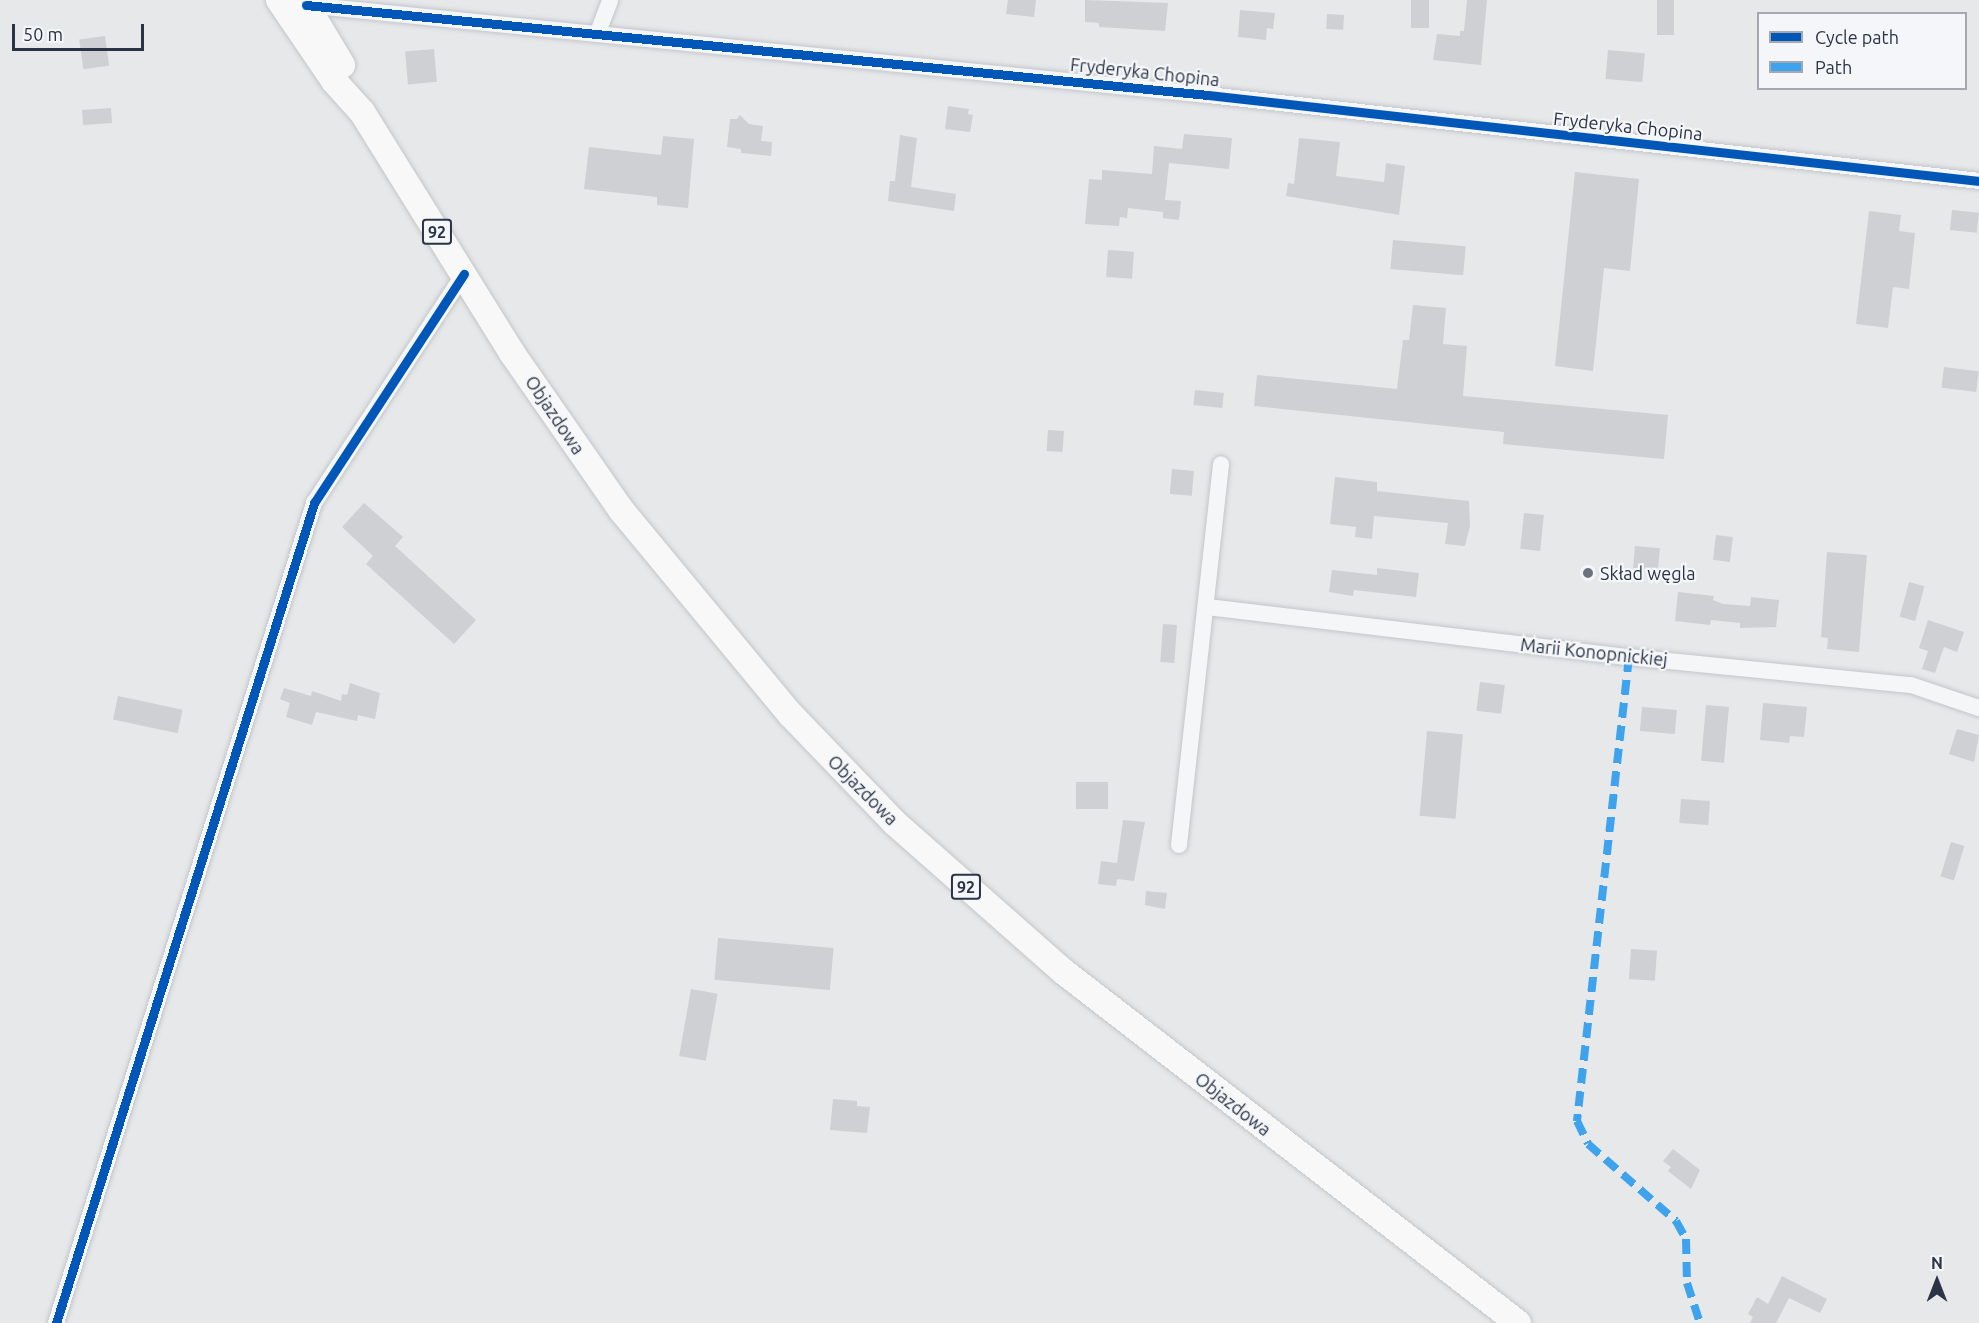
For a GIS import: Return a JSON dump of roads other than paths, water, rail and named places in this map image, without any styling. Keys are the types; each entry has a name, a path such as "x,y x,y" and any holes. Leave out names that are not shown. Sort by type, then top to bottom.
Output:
{"main road":[{"name":"Objazdowa","path":"287,1 333,81 362,112 566,432 679,585 790,715 895,822 1064,972 1518,1323"}],"street":[{"path":"598,32 610,0"},
{"name":"Fryderyka Chopina","path":"287,1 598,32 1979,181"},
{"path":"56,1323 314,503 464,274"},
{"path":"1179,845 1221,464"},
{"name":"Marii Konopnickiej","path":"1207,607 1629,657 1911,685 1979,708"}],"place":[{"name":"Skład węgla","path":"1588,573"}]}
